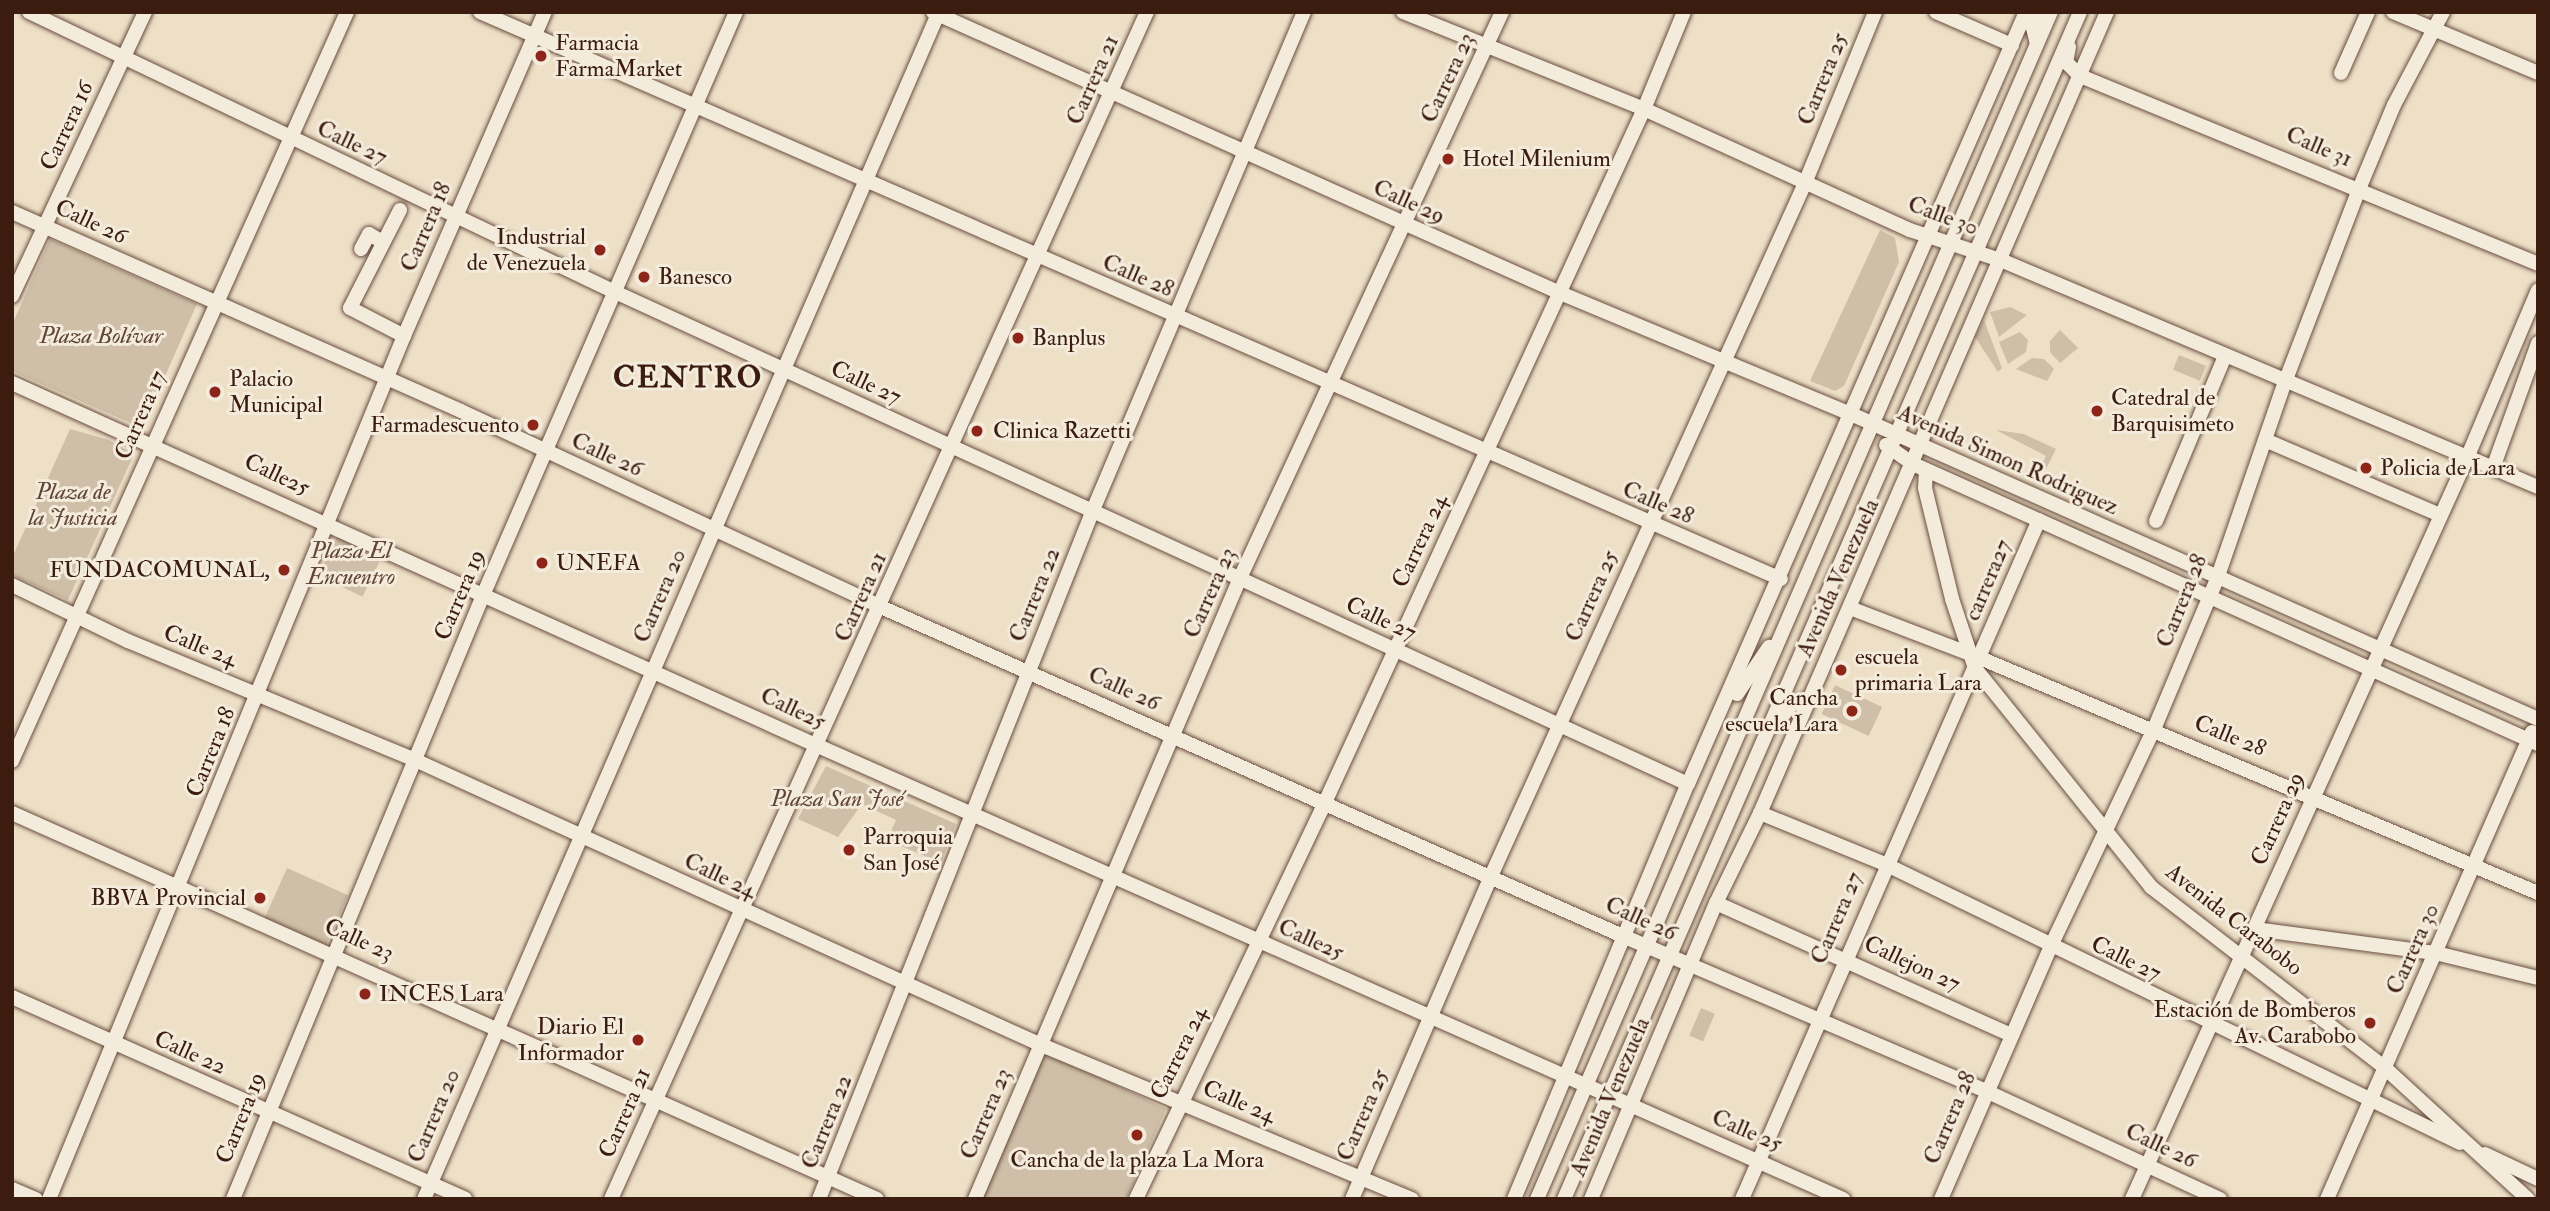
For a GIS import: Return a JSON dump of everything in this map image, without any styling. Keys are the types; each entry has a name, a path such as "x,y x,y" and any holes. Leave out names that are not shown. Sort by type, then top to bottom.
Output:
{"street":[{"name":"Calle 27","path":"29,12 292,139 951,449 1093,510 1688,784"},
{"name":"Carrera 16","path":"12,296 145,12"},
{"name":"Carrera 17","path":"12,761 75,614 292,139 346,12"},
{"name":"Calle 28","path":"480,12 1329,386 1649,525 1781,579"},
{"name":"Carrera 18","path":"49,1199 329,525 404,336 545,12"},
{"name":"Carrera 19","path":"233,1199 484,593 736,12"},
{"name":"Carrera 21","path":"611,1199 654,1101 744,913 1147,12"},
{"name":"Carrera 22","path":"819,1199 908,983 1093,510 1304,12"},
{"name":"Calle 30","path":"1403,12 1644,109 1950,246 1977,253 2538,487"},
{"name":"Carrera 23","path":"975,1199 1240,578 1502,12"},
{"name":"Carrera 24","path":"1136,1199 1179,1102 1326,801 1644,109 1684,12"},
{"name":"Carrera 25","path":"1352,1199 1491,876 1805,183 1875,12"},
{"path":"1936,12 2012,45"},
{"path":"1514,1199 1561,1075 1625,937 1688,784 1781,579 2026,12"},
{"path":"2036,12 2033,28 2037,44"},
{"name":"Avenida Venezuela","path":"1537,1199 2051,12"},
{"path":"2080,76 2066,62 2082,12"},
{"name":"Avenida Venezuela","path":"1564,1199 2082,12"},
{"name":"Avenida Venezuela","path":"1591,1199 1716,903 1760,813 1904,484 1919,467 1920,446 2108,12"},
{"path":"2341,73 2368,12"},
{"path":"2393,12 2538,73"},
{"name":"Carrera 28","path":"1941,1199 2050,948 2154,729 2217,579 2285,382 2359,189 2443,12"},
{"name":"Calle 29","path":"937,13 1405,225 1872,424"},
{"name":"Carrera 20","path":"424,1199 937,13"},
{"name":"Calle 31","path":"2080,76 2538,264"},
{"path":"400,210 350,308 404,336"},
{"name":"Calle 26","path":"12,212 216,305 389,378 881,607 1326,801 1625,937 1818,1017 1986,1091 2220,1199"},
{"path":"361,249 371,230 383,242"},
{"name":"Carrera 29","path":"2132,1199 2208,1024 2255,929 2370,667 2468,458 2538,290"},
{"path":"2493,468 2538,343"},
{"path":"2156,521 2225,356"},
{"name":"Calle25","path":"12,383 484,593 818,746 1586,1086"},
{"name":"Avenida Simon Rodriguez","path":"1872,424 2378,651 2538,718"},
{"name":"Avenida Simon Rodriguez","path":"1872,424 1889,451 1919,467 2210,595 2533,742"},
{"path":"2265,439 2440,515"},
{"name":"Avenida Carabobo","path":"1919,467 1974,660 2158,894 2242,955 2385,1068 2526,1198"},
{"path":"1904,484 1925,488"},
{"name":"carrera27","path":"1974,660 2039,520"},
{"name":"Calle 24","path":"12,586 259,695 415,760 744,913 908,983 1039,1044 1412,1199"},
{"name":"Calle 28","path":"1850,608 1974,660 2154,729 2538,893"},
{"path":"1698,762 1710,753 1738,691 1781,633"},
{"name":"Carrera 27","path":"1742,1199 1818,1017 1974,660"},
{"path":"1732,815 1774,728 1791,705 1810,699"},
{"name":"Carrera 30","path":"2327,1199 2474,866 2533,742 2538,718"},
{"name":"Calle 23","path":"12,813 333,953 654,1101 877,1199"},
{"name":"Calle 27","path":"1760,813 1885,864 2050,948 2536,1178"},
{"name":"Callejon 27","path":"1716,903 2011,1035"},
{"path":"2255,929 2436,953 2538,978"},
{"name":"Calle 22","path":"12,997 465,1199"},
{"name":"Calle 25","path":"1586,1086 1843,1199"},
{"path":"2526,1198 2536,1178"},
{"path":"12,1189 36,1199"}],"green space":[{"path":"1880,230 1895,238 1899,262 1844,386 1835,391 1810,381"},
{"name":"Plaza Bolívar","path":"50,239 197,304 142,428 12,371 12,325"},
{"path":"2010,307 2027,315 1999,337 1990,312"},
{"path":"1984,320 2002,368 1998,372 1975,337"},
{"path":"2060,330 2078,348 2060,363 2050,352 2050,341"},
{"path":"2020,332 2028,340 2026,352 2008,364 1999,342"},
{"path":"2179,355 2206,366 2200,381 2173,370"},
{"path":"2032,358 2044,359 2054,369 2047,381 2016,369"},
{"name":"Plaza de la Justicia","path":"70,429 109,440 134,454 68,600 12,575 12,558"},
{"path":"1996,430 2024,434 2056,449 2046,469 2041,466 2046,456"},
{"name":"Plaza El Encuentro","path":"339,533 383,554 362,597 318,575"},
{"name":"Cancha escuela Lara","path":"1835,685 1882,707 1869,736 1821,714"},
{"name":"Plaza San José","path":"826,766 956,824 941,863 887,840 896,820 862,804 838,837 798,819"},
{"path":"287,868 348,895 325,947 264,920"},
{"path":"1701,1008 1715,1014 1703,1041 1689,1036"},
{"path":"1041,1049 1166,1109 1126,1199 977,1199"}],"place":[{"name":"Farmacia FarmaMarket","path":"541,56"},
{"name":"Hotel Milenium","path":"1448,159"},
{"name":"Industrial de Venezuela","path":"600,250"},
{"name":"Banesco","path":"644,277"},
{"name":"Banplus","path":"1018,338"},
{"name":"Palacio Municipal","path":"215,392"},
{"name":"Catedral de Barquisimeto","path":"2097,411"},
{"name":"Farmadescuento","path":"533,425"},
{"name":"Clinica Razetti","path":"977,431"},
{"name":"Policia de Lara","path":"2366,468"},
{"name":"UNEFA","path":"542,563"},
{"name":"FUNDACOMUNAL,","path":"284,570"},
{"name":"escuela primaria Lara","path":"1841,670"},
{"name":"Cancha escuela Lara","path":"1852,711"},
{"name":"Parroquia San José","path":"849,850"},
{"name":"BBVA Provincial","path":"260,898"},
{"name":"INCES Lara","path":"365,994"},
{"name":"Estación de Bomberos Av. Carabobo","path":"2370,1023"},
{"name":"Diario El Informador","path":"638,1040"},
{"name":"Cancha de la plaza La Mora","path":"1137,1135"}],"district":[{"name":"CENTRO","path":"688,378"}]}
